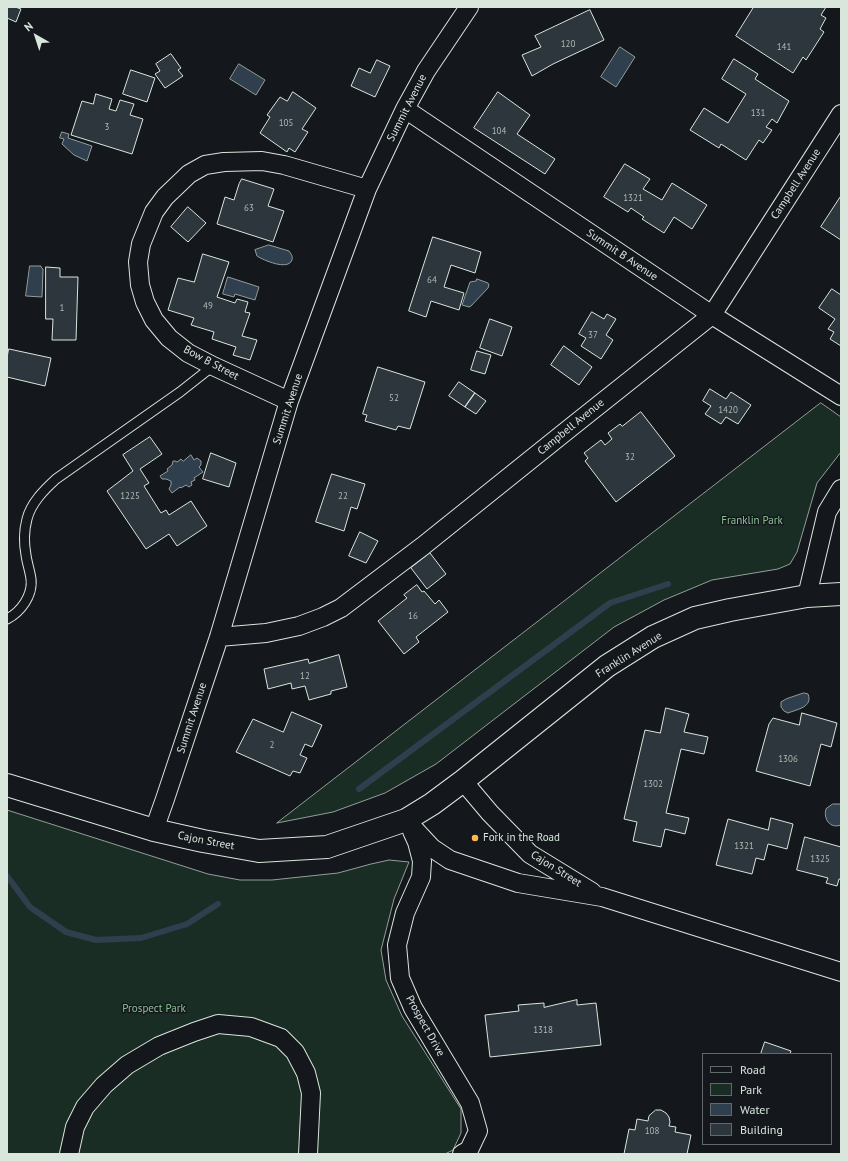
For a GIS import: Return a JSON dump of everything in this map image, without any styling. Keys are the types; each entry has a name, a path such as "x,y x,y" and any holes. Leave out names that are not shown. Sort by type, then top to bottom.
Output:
{"street":[{"name":"Summit Avenue","path":"154,830 219,637 289,401 367,189 405,109 426,70 469,7"},
{"name":"Summit B Avenue","path":"405,109 712,315 841,396"},
{"name":"Campbell Avenue","path":"219,637 266,633 298,626 323,617 341,608 423,546 712,315 841,114"},
{"name":"Bow B Street","path":"289,401 188,354 169,338 154,320 143,296 140,285 138,262 141,244 154,212 165,197 189,174 205,165 224,162 262,162 284,165 367,189"},
{"path":"807,596 827,512 841,489"},
{"name":"Franklin Avenue","path":"464,781 607,666 653,637 695,618 807,596 841,594"},
{"name":"Cajon Street","path":"7,785 154,830 259,851 327,847 406,820 432,804 464,781 490,813 530,854 602,897"},
{"name":"Cajon Street","path":"406,820 432,848 450,860 518,883 602,897 841,972"},
{"name":"Prospect Drive","path":"406,820 417,842 422,861 421,877 405,913 397,945 400,978 413,1008 470,1103 478,1131 469,1150 462,1154"},
{"path":"69,1154 75,1127 85,1107 104,1085 127,1066 159,1046 218,1024 251,1027 280,1038 295,1052 306,1073 311,1093 308,1154"}],"lane":[{"path":"7,619 16,614 24,604 30,589 31,581 26,554 27,518 32,507 45,489 56,479 180,392 213,366"}],"green space":[{"name":"Franklin Park","path":"821,403 841,417 841,452 817,483 797,552 790,564 778,569 712,580 664,600 614,627 436,764 385,793 333,812 277,823"},
{"name":"Prospect Park","path":"7,810 208,874 240,880 272,880 338,873 389,860 409,862 394,899 381,950 386,980 402,1016 461,1109 461,1133 453,1150 445,1154 7,1154"}],"water":[{"path":"620,47 635,57 616,87 601,77"},
{"path":"239,64 265,80 256,95 230,79"},
{"path":"62,132 69,134 68,138 92,146 87,161 74,155 62,144 64,139 60,138"},
{"path":"269,245 289,251 292,256 290,263 286,265 275,264 257,256 255,250"},
{"path":"30,266 41,266 43,269 42,297 26,296"},
{"path":"228,277 259,287 255,300 235,294 234,297 223,294"},
{"path":"477,279 488,283 488,288 471,306 469,307 462,305 470,282 476,281"},
{"path":"191,455 194,460 197,458 201,461 201,465 199,467 203,472 194,478 195,480 191,482 192,485 189,487 186,485 181,488 180,487 172,493 169,489 171,481 162,479 160,476 168,471 167,469 172,465 173,461 177,462 181,459 183,461"},
{"path":"804,693 808,694 809,698 807,705 804,707 788,713 781,707 781,702"},
{"path":"833,804 841,804 841,825 834,826 827,820 825,813 826,809"}],"building":[{"path":"7,7 21,9 16,22 7,18"},
{"path":"754,7 826,7 821,15 826,18 820,29 824,32 806,60 803,57 793,73 736,36"},
{"path":"590,10 604,40 553,64 532,76 522,55 541,47 535,36"},
{"path":"171,54 181,68 178,70 183,76 165,88 155,74 160,71 156,64"},
{"path":"734,59 758,74 755,79 789,101 777,123 772,119 766,127 772,130 763,143 759,140 746,160 721,144 719,148 690,130 704,108 728,123 746,94 722,79"},
{"path":"377,60 390,66 375,97 351,86 359,68 370,73"},
{"path":"131,70 155,78 147,102 123,94"},
{"path":"293,92 316,108 302,129 308,132 295,152 289,148 287,152 260,133 270,117 267,115 280,97 287,101"},
{"path":"498,92 530,115 517,134 555,159 545,174 474,128"},
{"path":"96,94 112,99 109,109 116,111 120,100 134,104 130,115 143,119 132,154 71,135 82,101 93,104"},
{"path":"625,164 650,179 643,189 662,200 672,183 707,205 692,229 674,217 664,233 642,219 644,217 631,208 628,212 604,197"},
{"path":"242,179 274,189 268,206 284,211 273,242 217,224 225,197 234,200"},
{"path":"841,196 841,240 821,227"},
{"path":"188,207 206,223 188,242 171,227"},
{"path":"433,237 481,252 475,273 451,265 444,287 464,293 459,310 431,301 426,317 409,311"},
{"path":"203,254 229,262 217,297 235,303 237,299 248,302 245,312 250,313 242,336 257,340 250,360 233,355 236,347 212,339 214,332 191,325 194,318 168,310 178,278 194,282"},
{"path":"46,267 60,268 60,277 78,277 76,340 52,340 53,319 46,319"},
{"path":"832,289 841,295 841,346 830,339 834,332 828,329 835,319 819,308"},
{"path":"592,312 604,319 607,314 616,319 606,335 613,340 601,359 581,346 586,338 579,334"},
{"path":"490,319 512,327 502,356 480,348"},
{"path":"564,346 592,367 579,385 551,365"},
{"path":"9,349 51,358 45,386 7,377 7,358"},
{"path":"477,351 491,355 485,374 471,370"},
{"path":"378,367 425,382 410,429 398,426 396,430 365,421 367,415 363,414"},
{"path":"459,382 475,393 465,407 449,396"},
{"path":"710,389 726,399 731,392 751,405 738,424 726,417 721,424 705,414 711,406 703,401"},
{"path":"475,393 486,401 476,414 465,407"},
{"path":"641,412 675,456 616,502 585,461 588,458 584,453 601,440 605,445 612,439 608,433 620,424 622,426"},
{"path":"150,437 162,454 140,469 149,483 144,486 161,513 166,510 169,515 191,501 207,526 177,546 169,534 146,549 107,491 133,471 123,455"},
{"path":"211,453 236,463 229,487 203,479"},
{"path":"332,474 365,484 357,509 351,507 344,531 316,522"},
{"path":"360,532 378,541 366,563 349,556"},
{"path":"430,553 446,574 427,589 411,568"},
{"path":"417,585 435,604 439,600 448,612 416,637 419,642 404,654 378,621 407,598 404,595"},
{"path":"339,655 347,687 331,691 331,694 309,700 305,686 292,689 291,683 268,689 264,669 308,659 309,663"},
{"path":"666,708 689,714 684,732 708,737 704,754 681,749 666,813 689,818 685,834 665,829 661,847 633,841 637,822 624,819 645,730 660,733"},
{"path":"292,712 322,725 312,747 305,744 300,755 307,758 300,773 293,771 290,776 236,752 253,719 283,732"},
{"path":"802,713 837,723 831,747 821,744 810,786 756,771 769,724 773,718 799,725"},
{"path":"771,818 793,824 787,849 768,844 764,860 756,858 752,874 716,865 728,819 768,830"},
{"path":"805,837 841,847 841,879 839,879 837,886 826,883 828,878 797,870"},
{"path":"577,1000 577,1005 596,1003 601,1045 490,1057 485,1015 519,1011 518,1005 544,1003 544,1007"},
{"path":"765,1042 791,1051 790,1053 761,1053"},
{"path":"656,1110 661,1110 666,1113 669,1117 669,1126 676,1127 675,1132 691,1135 687,1154 624,1154 629,1129 635,1130 637,1119 648,1121 649,1116"}],"waterway":[{"path":"359,789 610,603 668,584"},
{"path":"7,876 30,907 66,932 96,940 141,938 187,924 218,904"}],"place":[{"name":"Fork in the Road","path":"475,838"}]}
